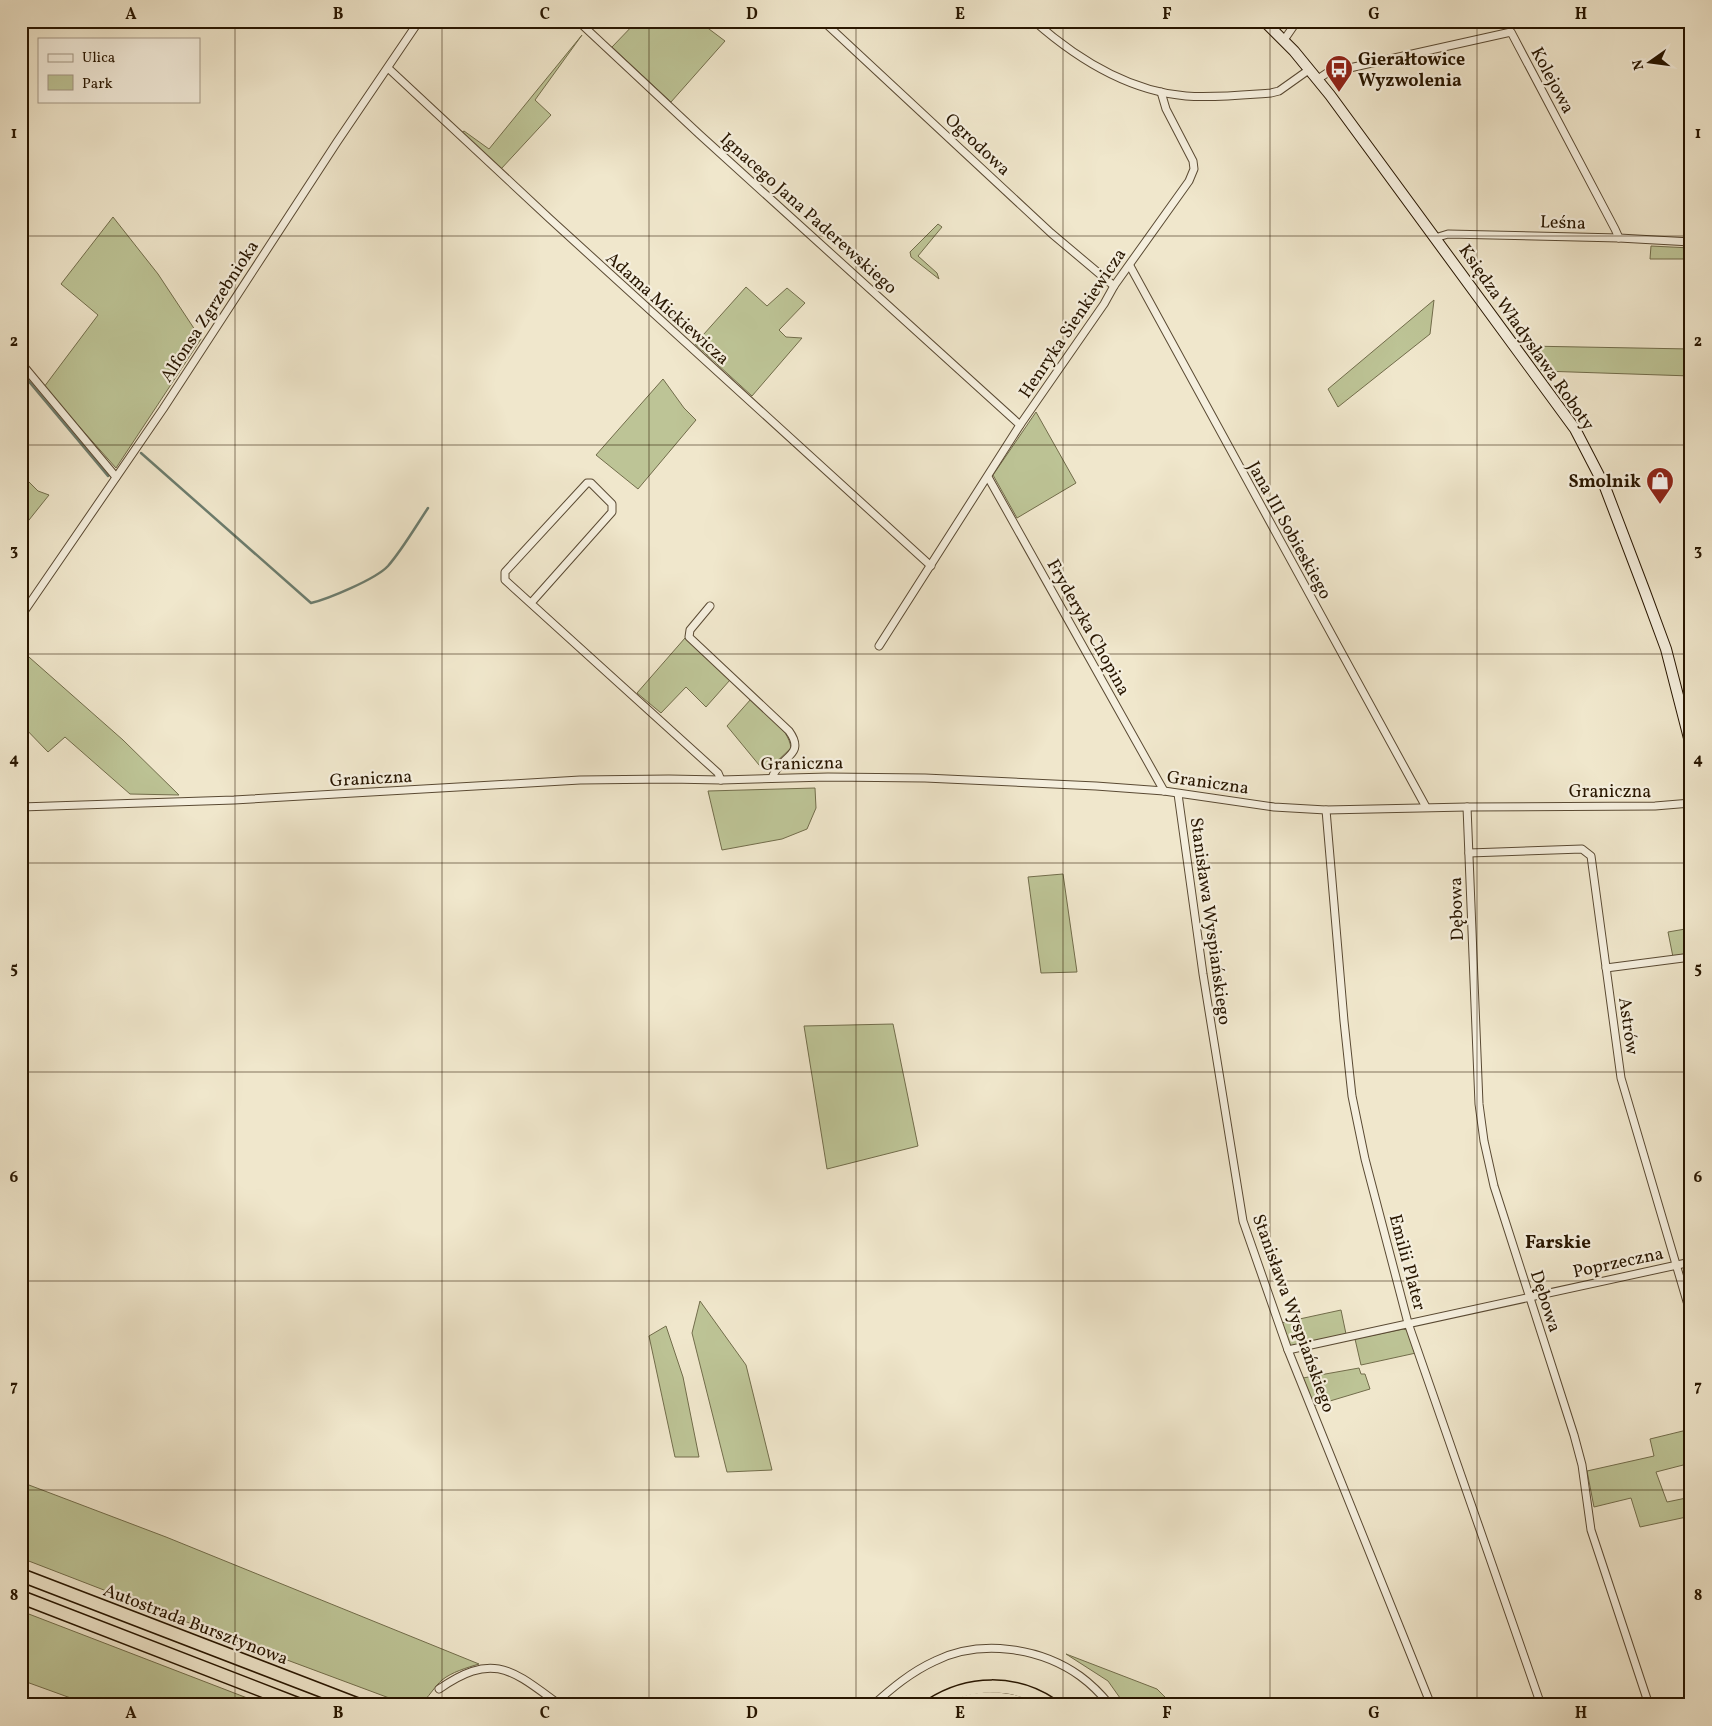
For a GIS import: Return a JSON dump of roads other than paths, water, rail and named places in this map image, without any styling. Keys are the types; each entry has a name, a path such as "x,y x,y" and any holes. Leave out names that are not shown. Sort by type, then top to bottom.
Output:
{"highway":[{"name":"Autostrada Bursztynowa","path":"21,1576 359,1705"},
{"path":"21,1597 300,1705"},
{"path":"931,1705 959,1691 994,1686 1026,1692 1052,1705"},
{"path":"956,1705 974,1699 995,1698 1017,1701 1028,1705"}],"main road":[{"name":"Księdza Władysława Roboty","path":"1264,21 1284,40 1318,79 1575,429 1605,487 1666,649 1691,746"}],"street":[{"name":"Alfonsa Zgrzebnioka","path":"21,616 163,409 337,142 419,21"},
{"name":"Ignacego Jana Paderewskiego","path":"578,21 698,134 1020,425"},
{"name":"Ogrodowa","path":"823,21 1051,233 1114,286"},
{"path":"1034,21 1059,43 1114,77 1161,92 1202,97 1270,93 1279,91 1310,69"},
{"path":"1284,40 1298,22"},
{"name":"Kolejowa","path":"1318,79 1327,73 1510,32 1619,238"},
{"name":"Adama Mickiewicza","path":"388,68 557,226 932,566"},
{"name":"Henryka Sienkiewicza","path":"879,646 932,566 1020,425 1104,304 1114,286 1189,181 1194,169 1191,156 1166,109 1161,92"},
{"name":"Leśna","path":"1436,238 1448,234 1619,238 1691,242"},
{"name":"Jana III Sobieskiego","path":"1130,266 1426,807"},
{"path":"21,363 116,477"},
{"name":"Fryderyka Chopina","path":"988,477 1164,791"},
{"path":"531,603 612,512 612,504 591,483 587,482 505,572 505,580 718,773 721,780"},
{"path":"710,606 690,630 689,636 789,730 794,737 796,744 794,750 775,768 772,778"},
{"name":"Graniczna","path":"21,807 234,800 580,780 772,778 925,778 1164,791 1274,807 1326,810 1467,806 1655,806 1691,803"},
{"name":"Stanisława Wyspiańskiego","path":"1178,794 1203,974 1243,1221 1288,1350 1431,1705"},
{"name":"Dębowa","path":"1467,806 1479,1104 1484,1141 1494,1186 1574,1435 1582,1465 1591,1530 1649,1705"},
{"name":"Emilii Plater","path":"1326,810 1352,1096 1365,1160 1408,1323 1541,1705"},
{"name":"Astrów","path":"1469,853 1582,849 1591,856 1621,1078 1691,1315"},
{"path":"1606,968 1691,957"},
{"name":"Poprzeczna","path":"1288,1350 1528,1296 1691,1262"},
{"path":"873,1705 891,1688 913,1672 936,1660 959,1652 1004,1648 1027,1652 1055,1662 1080,1676 1101,1694 1110,1705"},
{"path":"439,1689 457,1677 474,1670 490,1667 508,1671 524,1679 560,1705"}],"waterway":[{"path":"21,372 108,476"},
{"path":"141,453 311,603 351,588 382,571 398,553 428,508"}],"place":[{"name":"Gierałtowice Wyzwolenia","path":"1339,93"},
{"name":"Smolnik","path":"1660,505"}],"district":[{"name":"Farskie","path":"1558,1241"}]}
